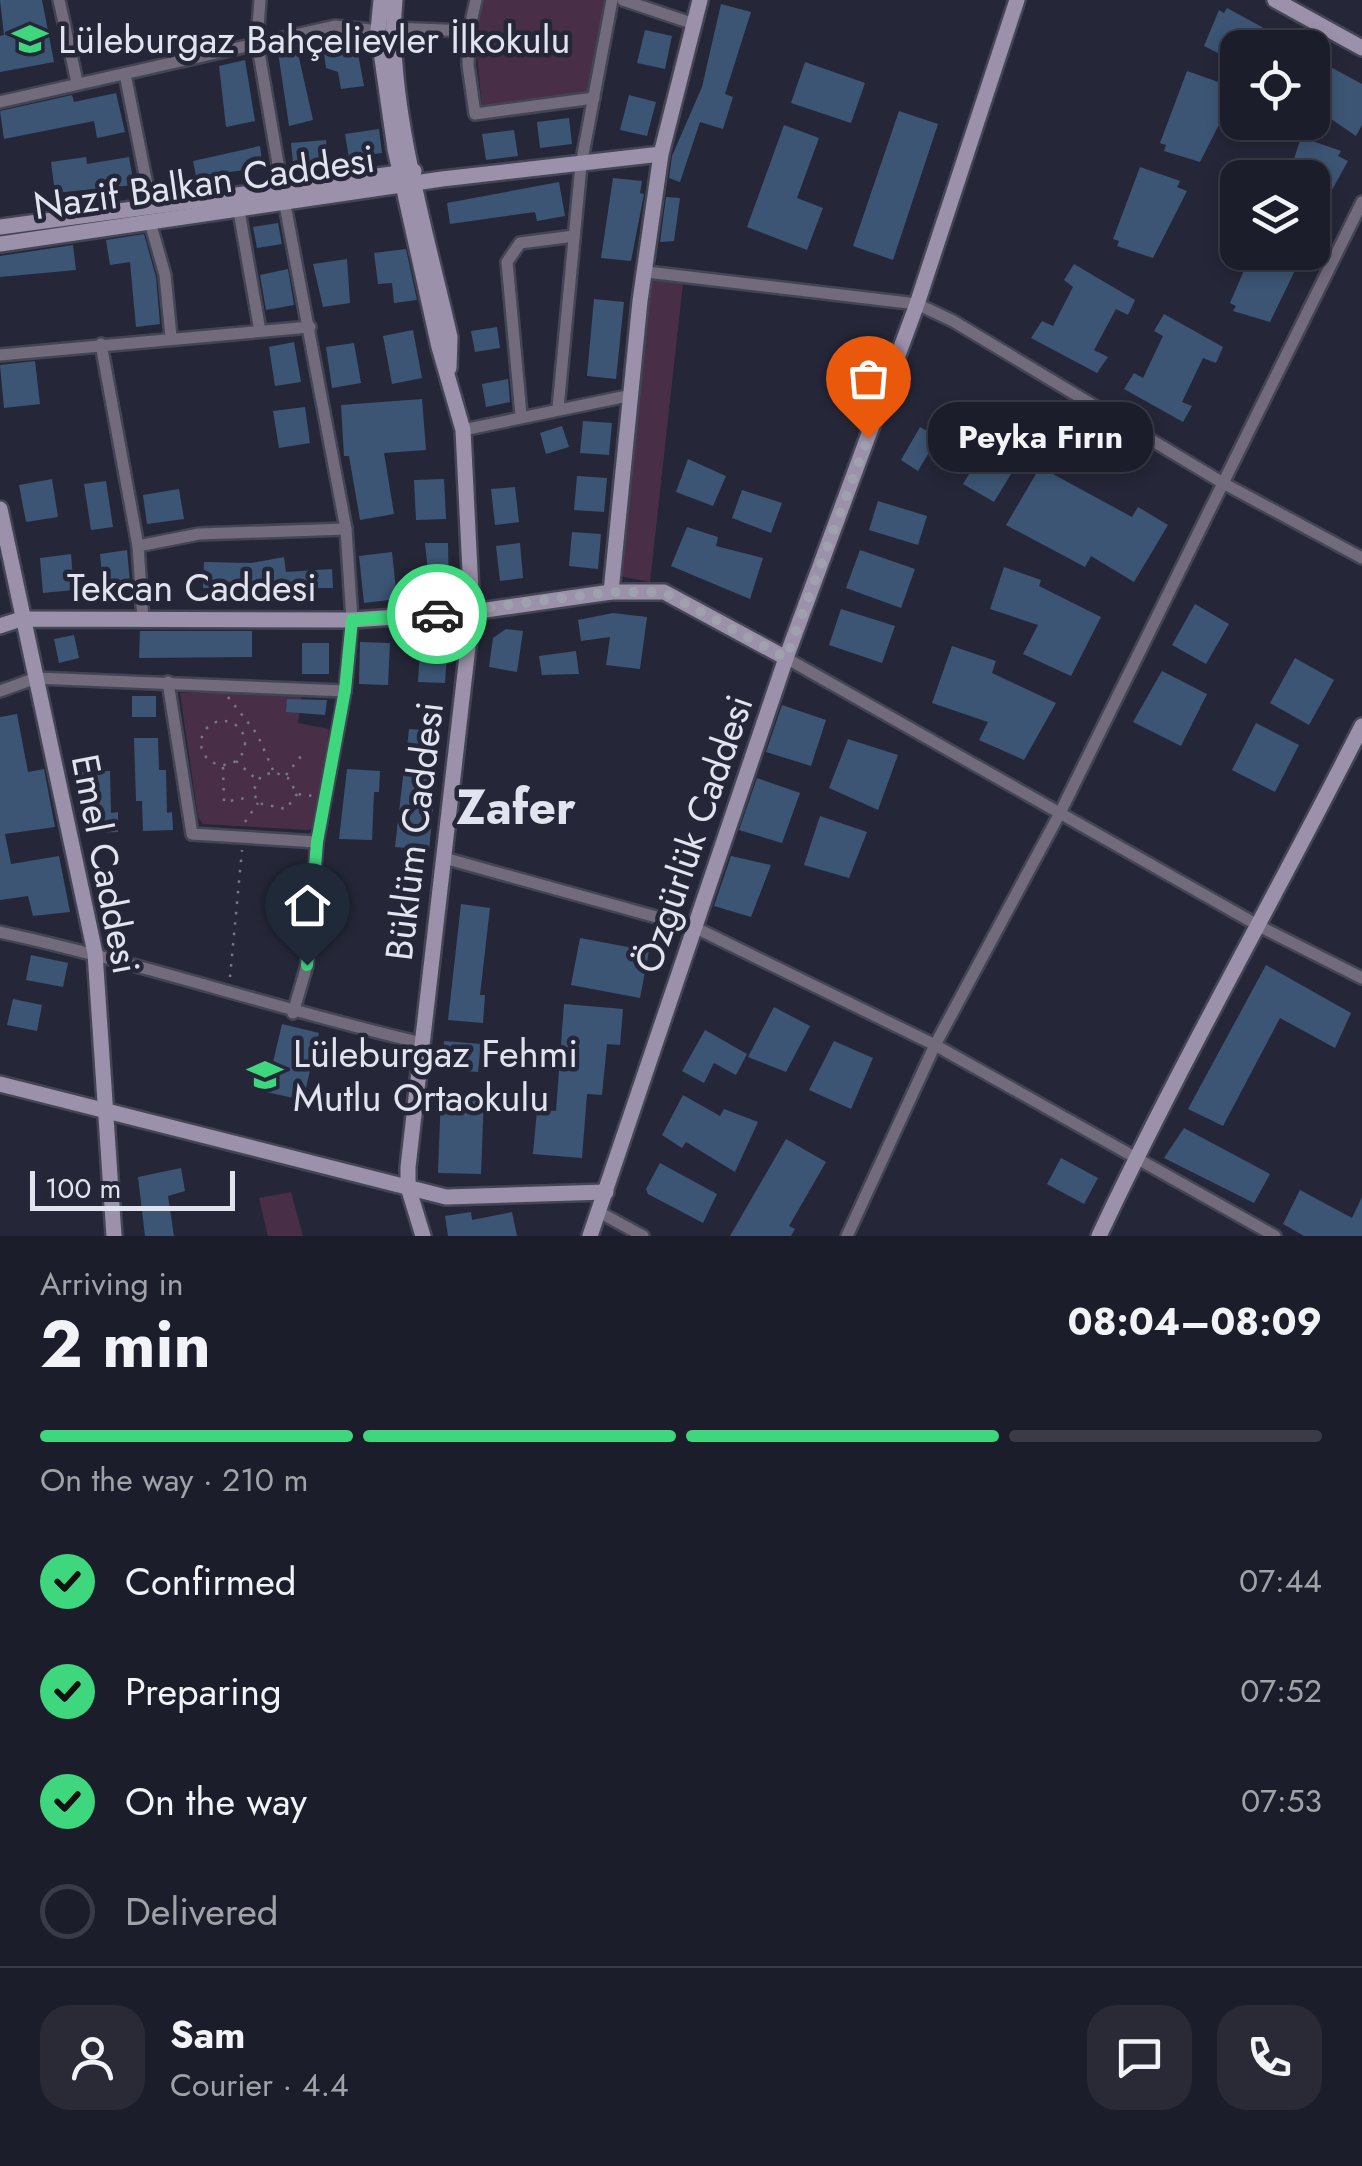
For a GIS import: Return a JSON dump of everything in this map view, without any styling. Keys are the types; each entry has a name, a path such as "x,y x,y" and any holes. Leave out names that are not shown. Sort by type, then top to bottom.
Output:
{"street":[{"path":"59,0 77,82"},
{"path":"260,0 258,41 282,186"},
{"name":"Büklüm Caddesi","path":"381,0 409,179 450,337 450,372 463,430 472,612 408,1187 423,1236"},
{"name":"Büklüm Caddesi","path":"385,30 395,0"},
{"path":"476,0 469,31 468,66 475,114 594,98"},
{"path":"558,408 580,165 612,0"},
{"path":"622,0 694,24"},
{"path":"611,592 661,154 700,0"},
{"name":"Özgürlük Caddesi","path":"590,1236 786,658 917,304 1017,0"},
{"path":"1276,0 1362,48"},
{"path":"0,102 334,26 469,31"},
{"path":"125,74 150,213 166,275 172,338"},
{"path":"409,179 442,179 661,154"},
{"name":"Nazif Balkan Caddesi","path":"0,244 282,186 409,179"},
{"name":"Nazif Balkan Caddesi","path":"0,227 150,213 239,211 409,179"},
{"path":"847,1236 934,1045 1060,813 1362,202"},
{"path":"285,205 346,529 352,620 345,690 317,842 307,965 293,1013"},
{"path":"239,211 260,331"},
{"path":"521,415 507,262 520,243 574,236"},
{"path":"646,272 917,304 954,321 1223,483 1362,558"},
{"path":"0,355 310,326"},
{"path":"101,344 138,546 143,620"},
{"path":"463,430 632,395"},
{"name":"Emel Caddesi","path":"0,509 95,953 114,1236"},
{"path":"138,546 199,534 346,529"},
{"name":"Tekcan Caddesi","path":"0,626 21,619 352,620 472,612 611,592 664,592 786,658"},
{"path":"786,658 1260,927 1362,978"},
{"path":"0,691 36,678 345,690"},
{"path":"168,682 192,834 317,842"},
{"path":"1099,1236 1135,1158 1260,927 1362,726"},
{"path":"444,858 696,928 934,1045 1276,1236"},
{"path":"0,932 95,953 293,1013 422,1043"},
{"path":"0,1084 107,1108 446,1197 606,1192"},
{"path":"599,1212 643,1236"}],"path":[{"path":"226,685 228,699 256,734 274,772 285,776 298,794 325,798"},
{"path":"218,721 234,724 242,732 244,748 236,761 222,765 208,760 200,745 205,730 218,721"},
{"path":"285,776 302,755"},
{"path":"236,761 258,780"},
{"path":"222,765 224,802 254,796"},
{"path":"274,772 258,780 254,796 258,803 286,809 298,794"},
{"path":"228,993 244,822 258,803"}],"shaded area":[{"path":"482,0 607,0 589,93 482,107 475,34"},
{"path":"650,278 683,283 650,582 619,576"},
{"path":"302,692 298,723 329,729 317,825 309,830 203,824 198,817 180,693"},
{"path":"291,1192 303,1236 268,1236 259,1198"}],"building":[{"name":"Lüleburgaz Bahçelievler İlkokulu","path":"0,0 42,0 54,62 0,72 0,36 4,35"},
{"path":"721,4 751,12 725,94 733,97 723,129 700,122 680,182 669,178 672,156 702,87"},
{"path":"1227,8 1267,30 1220,30 1220,54 1204,46 1219,10 1224,13"},
{"path":"645,30 672,36 665,69 637,63"},
{"path":"322,39 364,41 367,53 358,54 364,86 341,89 338,72 326,68"},
{"path":"297,49 313,120 289,126 278,52"},
{"path":"245,60 255,121 226,127 219,66"},
{"path":"805,62 865,83 851,123 791,103"},
{"path":"1330,67 1362,84 1362,125 1356,136 1330,118"},
{"path":"1187,71 1220,83 1220,123 1200,162 1164,151 1166,145 1160,143"},
{"path":"116,93 125,132 97,138 94,121 4,139 0,111 72,95 74,102"},
{"path":"629,95 656,102 647,136 620,130"},
{"path":"899,111 938,124 893,260 853,246"},
{"path":"569,118 572,144 540,148 537,122"},
{"path":"784,125 819,138 797,198 823,208 807,250 747,227"},
{"path":"379,129 382,153 349,158 345,134"},
{"path":"514,130 518,156 486,160 482,134"},
{"path":"326,140 328,159 293,163 291,143"},
{"path":"1300,140 1310,140 1341,151 1338,156 1348,161 1330,194 1330,160 1294,160"},
{"path":"260,146 263,168 196,176 193,161"},
{"path":"86,157 87,164 129,157 134,185 55,193 51,162"},
{"path":"1140,167 1180,181 1177,187 1187,191 1153,258 1117,246 1119,241 1113,239"},
{"path":"613,178 642,181 640,193 644,194 631,261 601,258"},
{"path":"559,182 565,216 537,221 535,212 450,224 447,203"},
{"path":"666,197 680,198 674,241 660,242"},
{"path":"278,223 282,244 257,248 253,227"},
{"path":"144,234 156,277 160,324 136,327 130,262 110,265 106,240"},
{"path":"73,245 76,270 0,277 0,256"},
{"path":"406,249 417,300 394,303 392,283 378,284 374,253"},
{"path":"347,259 350,303 323,307 313,264"},
{"path":"1074,264 1135,300 1128,315 1116,309 1094,350 1108,357 1097,373 1031,338 1042,321 1053,326 1073,287 1064,280"},
{"path":"288,269 294,305 266,310 260,275"},
{"path":"1244,270 1295,270 1270,322 1233,311 1236,306 1230,303"},
{"path":"594,299 624,302 616,379 587,376"},
{"path":"1164,314 1223,347 1216,363 1203,358 1182,402 1192,406 1183,422 1124,389 1134,373 1143,378 1163,336 1154,331"},
{"path":"497,327 500,348 475,352 471,331"},
{"path":"413,330 422,378 392,384 383,336"},
{"path":"294,342 301,382 275,386 269,347"},
{"path":"354,343 361,383 332,388 326,347"},
{"path":"35,361 40,404 4,408 0,365"},
{"path":"508,379 510,402 486,407 482,384"},
{"path":"422,399 426,450 384,453 394,514 360,520 349,456 344,456 341,405"},
{"path":"305,407 310,443 279,448 273,411"},
{"path":"583,421 612,423 609,455 580,453"},
{"path":"562,426 569,447 546,454 540,433"},
{"path":"920,427 938,437 918,471 901,460"},
{"path":"997,428 1028,446 994,502 963,484"},
{"path":"688,459 726,476 713,506 676,492"},
{"path":"1040,467 1132,517 1138,507 1168,525 1134,582 1091,556 1085,567 1006,525"},
{"path":"577,476 607,478 604,512 574,510"},
{"path":"52,479 58,517 26,522 19,485"},
{"path":"444,479 446,519 416,520 414,480"},
{"path":"106,481 113,527 91,530 84,484"},
{"path":"515,487 519,522 495,525 491,489"},
{"path":"179,489 184,519 147,524 143,495"},
{"path":"742,490 782,503 771,533 732,518"},
{"path":"878,501 927,516 918,545 869,530"},
{"path":"687,527 718,537 716,546 763,558 750,599 671,566"},
{"path":"572,532 601,534 598,569 569,566"},
{"path":"425,543 448,543 449,591 430,592"},
{"path":"520,543 523,578 500,581 496,546"},
{"path":"127,550 130,583 103,586 100,554"},
{"path":"860,550 915,569 901,608 846,588"},
{"path":"392,552 397,599 364,603 359,556"},
{"path":"71,554 74,590 43,593 40,558"},
{"path":"284,557 286,572 332,569 333,588 203,588 204,562 251,563"},
{"path":"1004,567 1041,580 1039,586 1101,617 1071,676 1023,654 1038,625 990,609"},
{"path":"1195,604 1229,624 1206,664 1172,645"},
{"path":"841,609 895,626 882,663 829,645"},
{"path":"613,613 647,617 640,669 606,665 610,637 581,641 578,620"},
{"path":"506,629 523,631 517,672 489,667 493,638"},
{"path":"140,631 252,631 252,657 139,658"},
{"path":"421,634 448,636 445,683 418,682"},
{"path":"74,635 79,658 59,663 54,639"},
{"path":"360,642 390,643 388,685 359,684"},
{"path":"302,643 329,643 329,674 302,674"},
{"path":"952,646 996,661 992,673 1056,703 1024,760 979,740 988,722 932,703"},
{"path":"576,651 579,674 542,675 539,656"},
{"path":"1295,658 1334,680 1309,725 1270,703"},
{"path":"1162,671 1207,694 1181,746 1133,722"},
{"path":"132,696 156,696 156,717 132,717"},
{"path":"287,699 327,700 325,715 286,712"},
{"path":"782,705 826,720 811,766 766,752"},
{"path":"17,714 28,772 44,769 55,827 5,834 11,864 59,856 70,912 33,916 28,896 0,900 0,717"},
{"path":"1256,723 1299,745 1275,792 1232,770"},
{"path":"409,729 441,731 439,750 407,748"},
{"path":"134,738 158,738 159,770 166,770 167,813 172,812 173,830 143,831 142,801 136,801"},
{"path":"848,739 898,755 878,810 829,788"},
{"path":"404,768 437,771 429,850 395,847"},
{"path":"347,769 380,771 379,792 374,792 372,840 339,839"},
{"path":"110,771 111,813 118,812 118,832 89,833 87,806 80,806 79,772"},
{"path":"757,778 800,793 782,843 739,830"},
{"path":"820,816 867,832 849,878 804,865"},
{"path":"731,856 771,865 751,917 714,906"},
{"path":"461,904 490,908 480,995 485,995 483,1023 448,1020"},
{"path":"580,938 649,951 640,998 571,985"},
{"path":"31,955 68,963 63,987 26,980"},
{"path":"1266,965 1351,1013 1335,1048 1280,1018 1223,1126 1188,1109"},
{"path":"13,999 42,1005 37,1031 7,1025"},
{"path":"564,1004 623,1009 620,1045 607,1044 602,1095 587,1094 582,1158 533,1154 537,1110 556,1111"},
{"path":"774,1007 810,1026 786,1072 748,1057"},
{"path":"282,1024 319,1033 303,1100 266,1092"},
{"path":"705,1030 747,1054 736,1075 714,1063 704,1083 682,1071"},
{"path":"444,1041 481,1044 478,1072 442,1069"},
{"path":"834,1041 873,1058 851,1109 809,1090"},
{"path":"441,1093 484,1096 481,1174 438,1173"},
{"path":"683,1095 720,1116 724,1109 758,1122 735,1172 686,1142 682,1148 662,1135"},
{"path":"1184,1128 1270,1174 1254,1203 1164,1158"},
{"path":"786,1139 826,1162 789,1226 795,1229 791,1236 730,1236"},
{"path":"1061,1158 1098,1178 1084,1204 1047,1184"},
{"path":"660,1163 717,1194 703,1223 648,1194 646,1189"},
{"path":"181,1168 185,1191 168,1196 174,1236 145,1236 138,1177"},
{"path":"1300,1190 1352,1218 1362,1197 1362,1236 1304,1236 1283,1224"},
{"path":"471,1212 472,1220 512,1212 517,1236 448,1236 445,1216"}],"way so far":[{"path":"437,614 611,592 664,592 786,658 868,438"}],"place":[{"name":"Lüleburgaz Bahçelievler İlkokulu","path":"30,39"},
{"name":"Peyka Fırın","path":"868,438"},
{"name":"Lüleburgaz Fehmi Mutlu Ortaokulu","path":"265,1075"}],"district":[{"name":"Zafer","path":"516,807"}],"route":[{"path":"307,965 316,899 317,842 345,690 352,620 437,614"}]}
